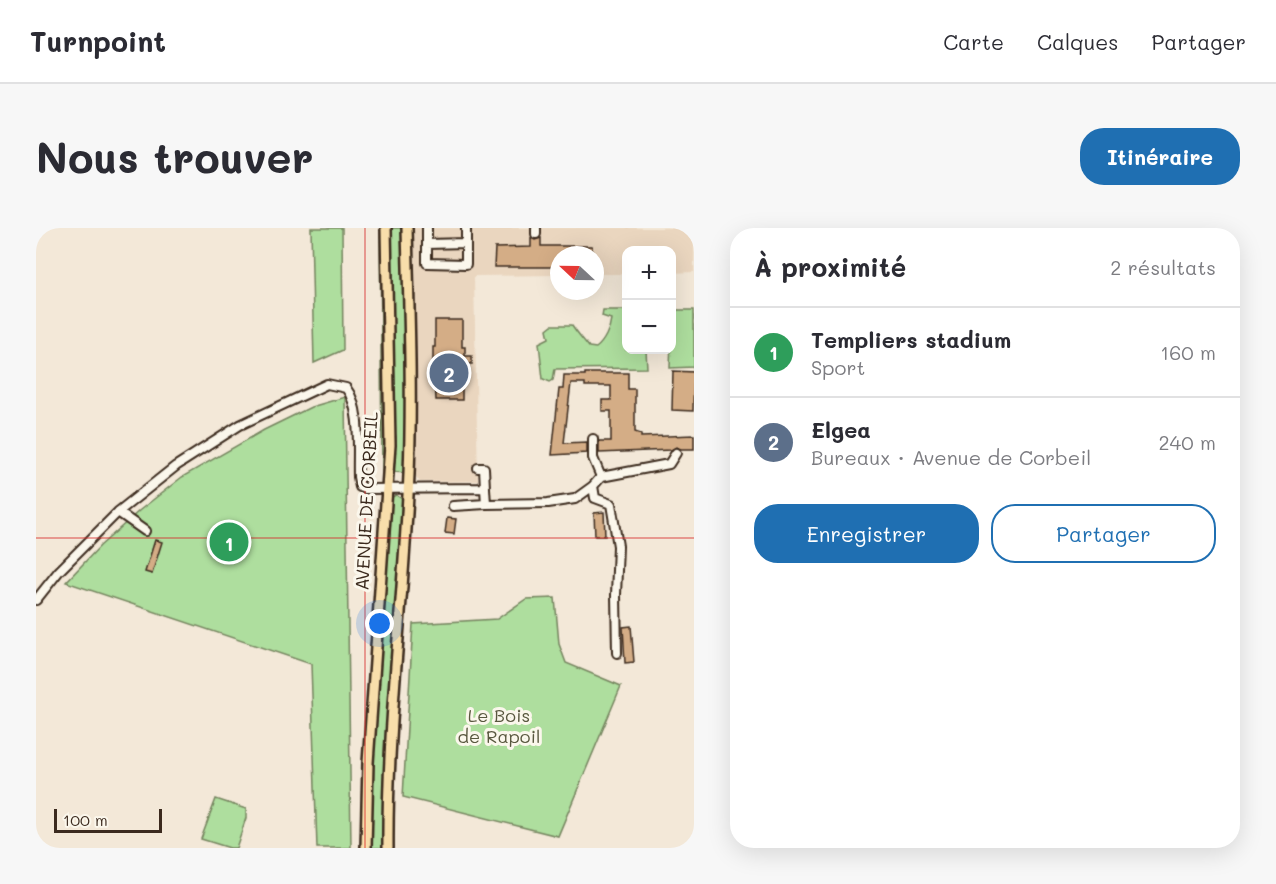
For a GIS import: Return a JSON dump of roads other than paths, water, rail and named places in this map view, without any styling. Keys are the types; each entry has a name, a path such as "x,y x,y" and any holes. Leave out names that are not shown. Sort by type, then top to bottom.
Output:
{"main road":[{"name":"AVENUE DE CORBEIL","path":"366,848 368,763 390,445 386,228"},
{"path":"388,848 408,489 410,380 407,228"}],"street":[{"path":"427,228 427,263 466,264 466,228"},
{"path":"427,243 466,243"},
{"path":"36,600 58,571 118,512 176,466 240,425 327,384 346,388 353,397 360,486 377,490 387,488 485,488"},
{"path":"593,439 593,458 600,477"},
{"path":"453,506 548,503 575,499 593,486 600,477 669,464 676,453"},
{"path":"478,468 484,468 486,504"},
{"path":"593,486 595,498 611,504 615,525 618,546 617,653"},
{"path":"118,512 145,531"}],"place":[{"name":"Elgea","path":"449,373"},
{"name":"Templiers stadium","path":"229,542"}],"park label":[{"name":"Le Bois de Rapoil","path":"499,726"}]}
